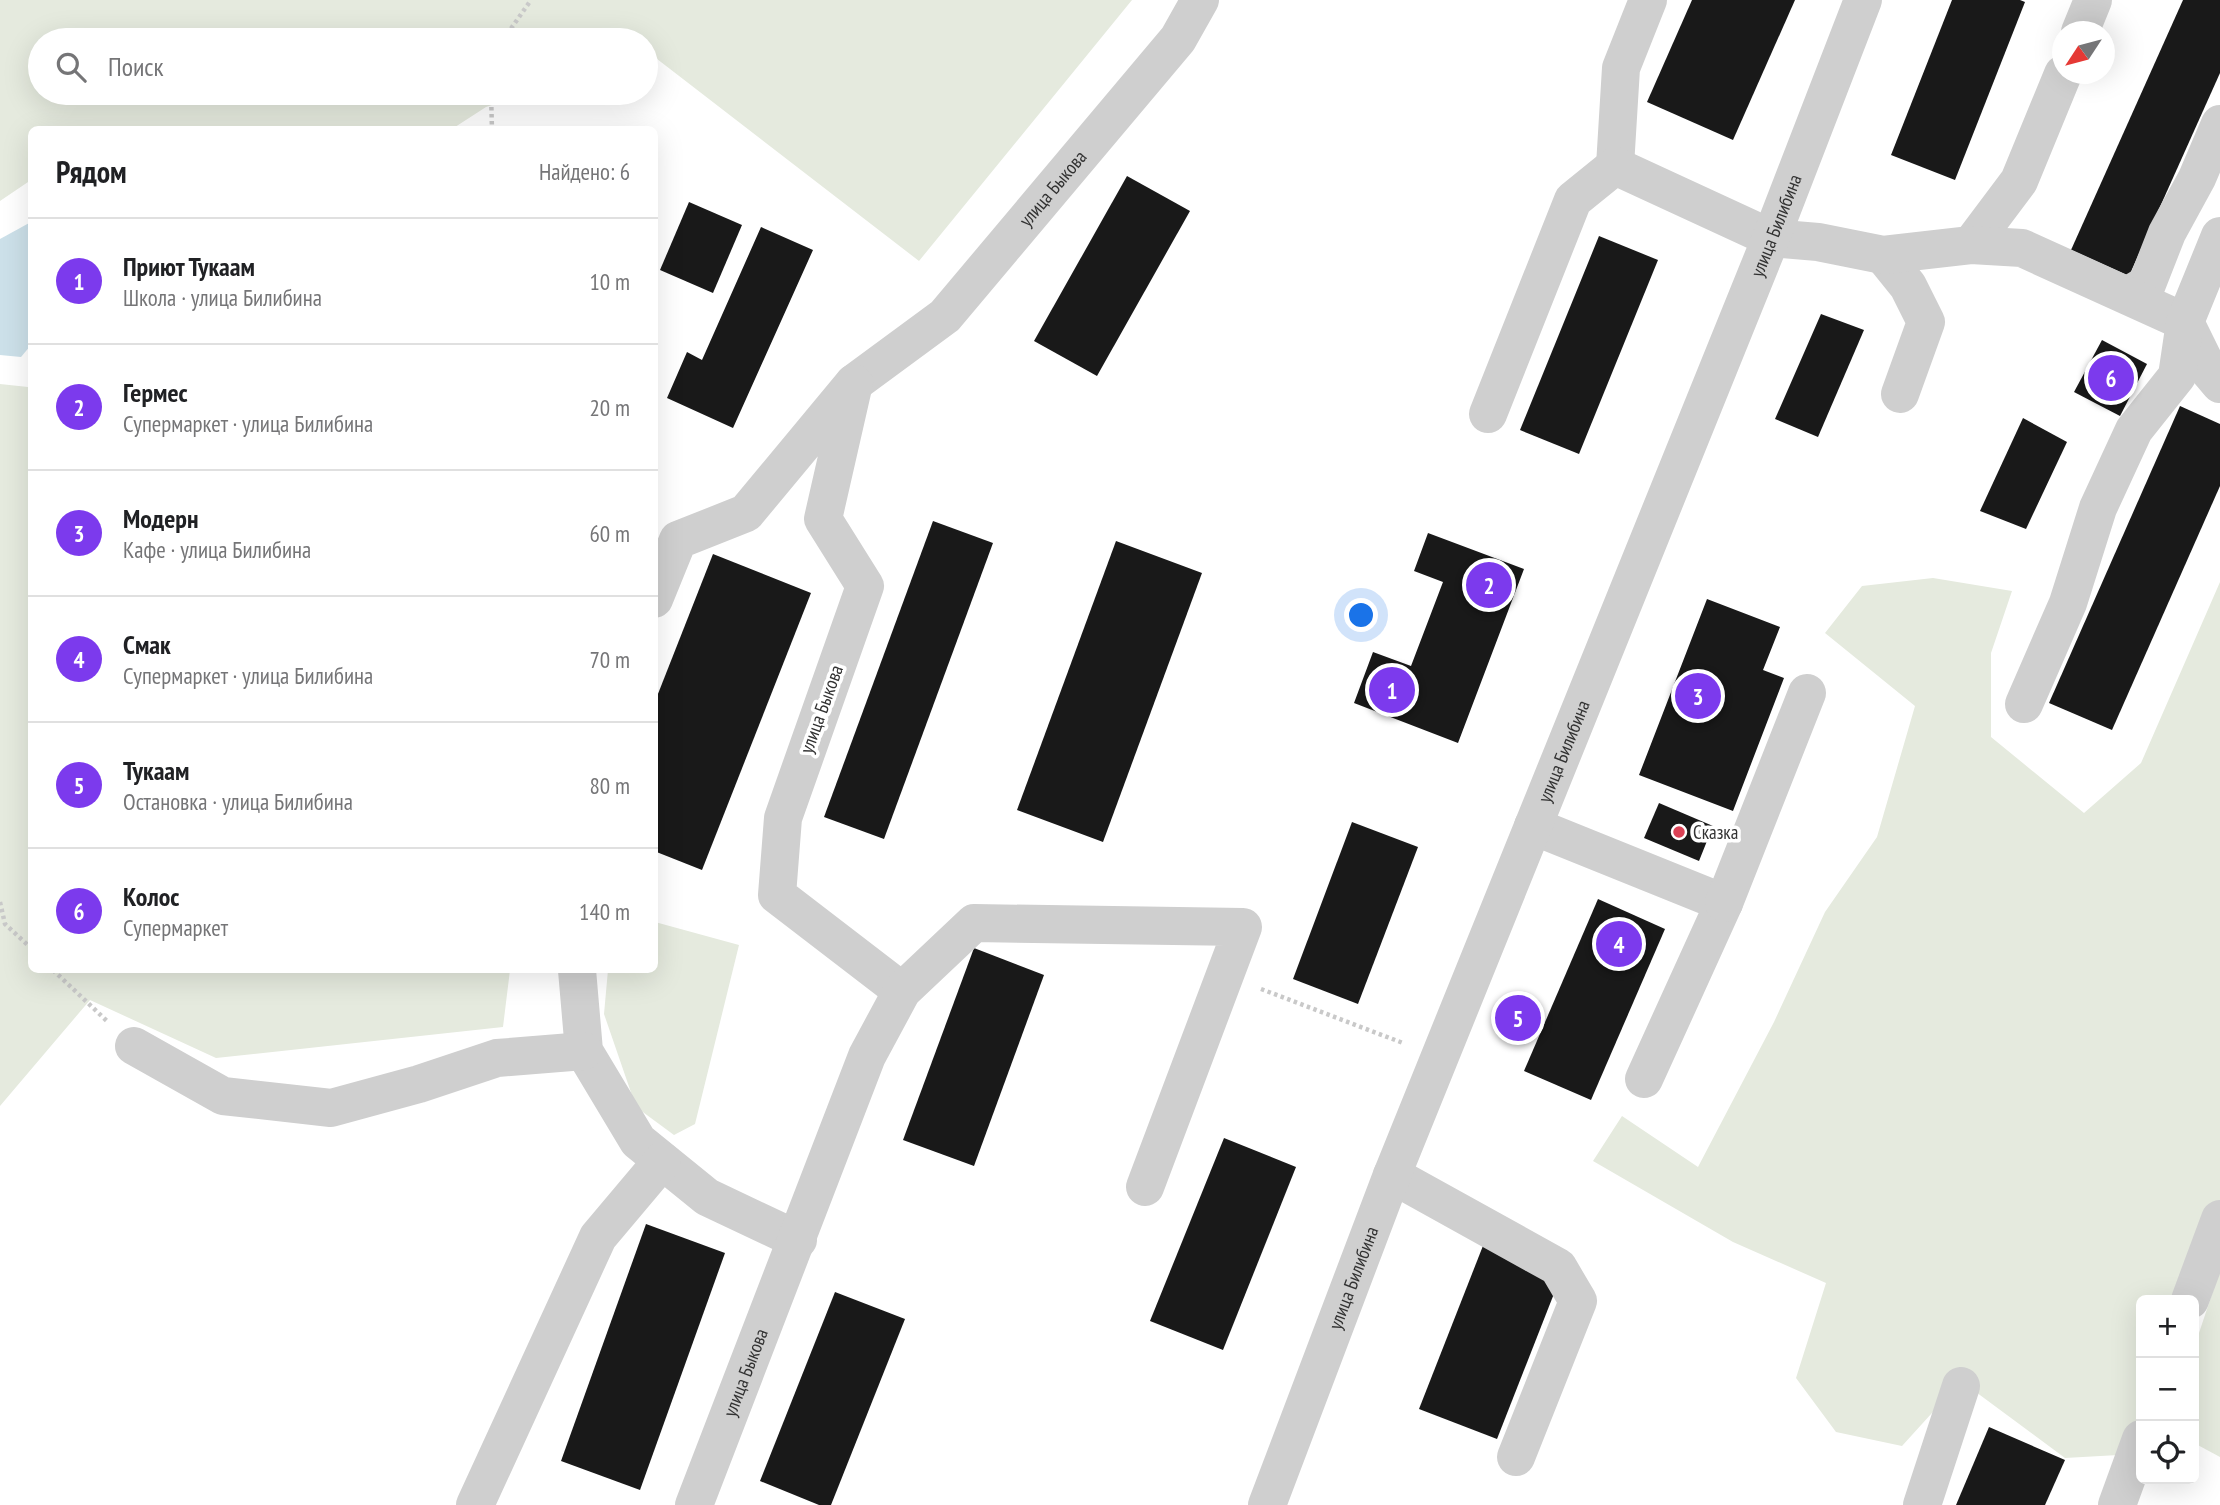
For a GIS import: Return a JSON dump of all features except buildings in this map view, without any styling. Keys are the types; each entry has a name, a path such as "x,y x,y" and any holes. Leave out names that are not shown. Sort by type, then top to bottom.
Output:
{"street":[{"name":"улица Быкова","path":"658,589 678,540 746,513 854,383 944,316 1178,38 1200,0"},
{"path":"1488,414 1573,200 1615,166 1621,68 1648,0"},
{"name":"улица Билибина","path":"1268,1505 1392,1175 1771,238 1863,0"},
{"path":"2084,21 2093,0"},
{"path":"1971,245 2019,181 2059,84"},
{"path":"2129,295 2147,284 2167,233 2197,178 2220,124"},
{"path":"1615,166 1771,238 1818,242 1883,255 1971,245 2022,248 2185,321 2209,371 2220,384"},
{"path":"2024,704 2068,603 2098,508 2134,430 2176,376 2185,321 2220,236"},
{"path":"1883,255 1909,286 1926,322 1900,394"},
{"name":"улица Быкова","path":"854,383 823,519 865,586 783,818 777,895 902,991"},
{"path":"1644,1079 1724,903 1807,693"},
{"path":"1533,826 1724,903"},
{"name":"улица Быкова","path":"694,1505 867,1056 902,991 974,923 1243,927 1145,1187"},
{"path":"578,973 584,1051 638,1141 707,1197 798,1240"},
{"path":"134,1046 223,1096 331,1108 419,1084 497,1058 584,1051"},
{"path":"475,1505 598,1237 662,1161"},
{"path":"1392,1175 1558,1267 1578,1301 1516,1457"},
{"path":"2192,1295 2220,1219"},
{"path":"1922,1505 1961,1386"},
{"path":"2117,1505 2136,1453"}],"path":[{"path":"511,28 531,0"},
{"path":"491,105 492,126"},
{"path":"0,902 5,924 28,945"},
{"path":"56,973 134,1046"},
{"path":"1225,976 1440,1057"}],"shaded area":[{"path":"0,0 1132,0 919,261 658,60 658,28 28,28 28,105 492,105 457,126 28,126 28,182 0,201"},
{"path":"0,384 28,387 28,973 510,973 503,1027 216,1058 90,1000 0,1106"},
{"path":"1933,578 2012,591 1991,653 1991,737 2084,813 2141,763 2220,582 2220,1217 2191,1295 2136,1295 2136,1454 2065,1458 1961,1381 1902,1446 1836,1432 1796,1378 1826,1283 1733,1242 1593,1161 1622,1116 1698,1167 1774,1022 1825,912 1877,837 1915,706 1825,633 1862,586"},
{"path":"658,923 739,945 695,1124 674,1135 636,1107 604,1014 608,973 658,973"},
{"path":"2220,1270 2220,1457 2199,1446 2199,1333"}],"water":[{"path":"28,224 28,349 21,357 0,355 0,239"}],"place":[{"name":"Колос","path":"2111,378"},
{"name":"Гермес","path":"1489,585"},
{"name":"Приют Тукаам","path":"1392,690"},
{"name":"Модерн","path":"1698,696"},
{"name":"Сказка","path":"1679,832"},
{"name":"Смак","path":"1619,944"},
{"name":"Тукаам","path":"1518,1018"}]}
